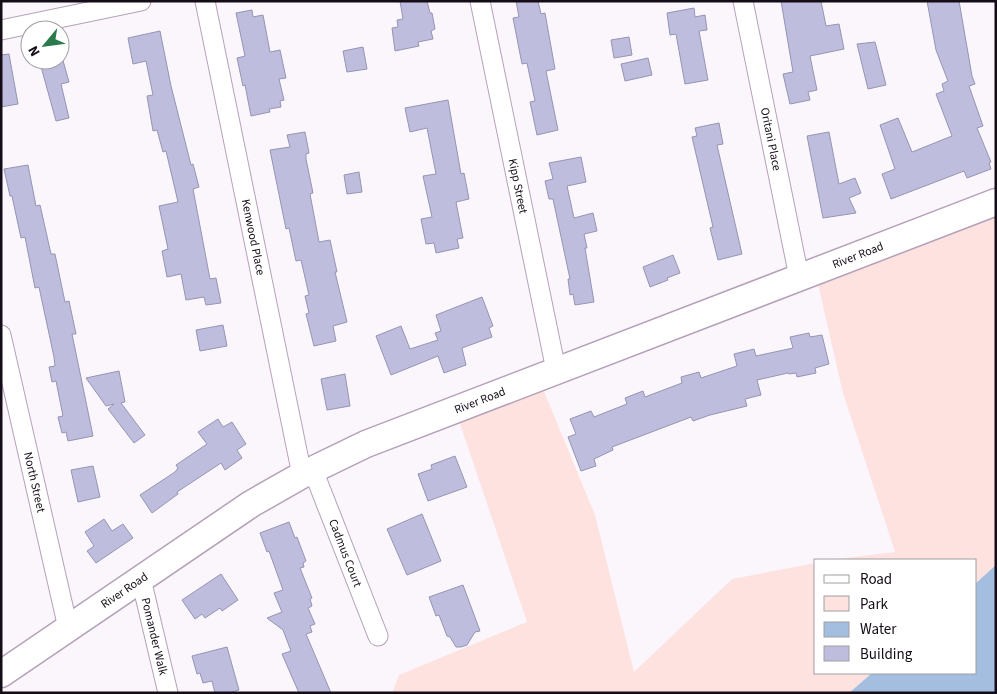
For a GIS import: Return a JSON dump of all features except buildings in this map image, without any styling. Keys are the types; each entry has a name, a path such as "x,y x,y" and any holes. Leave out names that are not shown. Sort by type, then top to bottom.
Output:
{"main road":[{"name":"River Road","path":"1,674 251,504 307,472 366,444 996,202"}],"street":[{"path":"1,30 141,1"},
{"name":"Kenwood Place","path":"205,1 307,472"},
{"name":"Kipp Street","path":"480,1 556,370"},
{"name":"Oritani Place","path":"743,1 799,277"},
{"name":"North Street","path":"1,335 68,628"},
{"name":"Cadmus Court","path":"307,472 378,636"},
{"name":"Pomander Walk","path":"141,578 168,693"}],"green space":[{"path":"996,202 996,565 977,582 977,559 837,559 895,552 843,393 815,271"},
{"path":"538,377 595,515 634,672 732,579 814,563 814,674 871,674 849,693 392,693 399,675 527,622 455,409"}],"water":[{"path":"996,565 996,693 849,693 871,674 977,674 977,582"}]}
